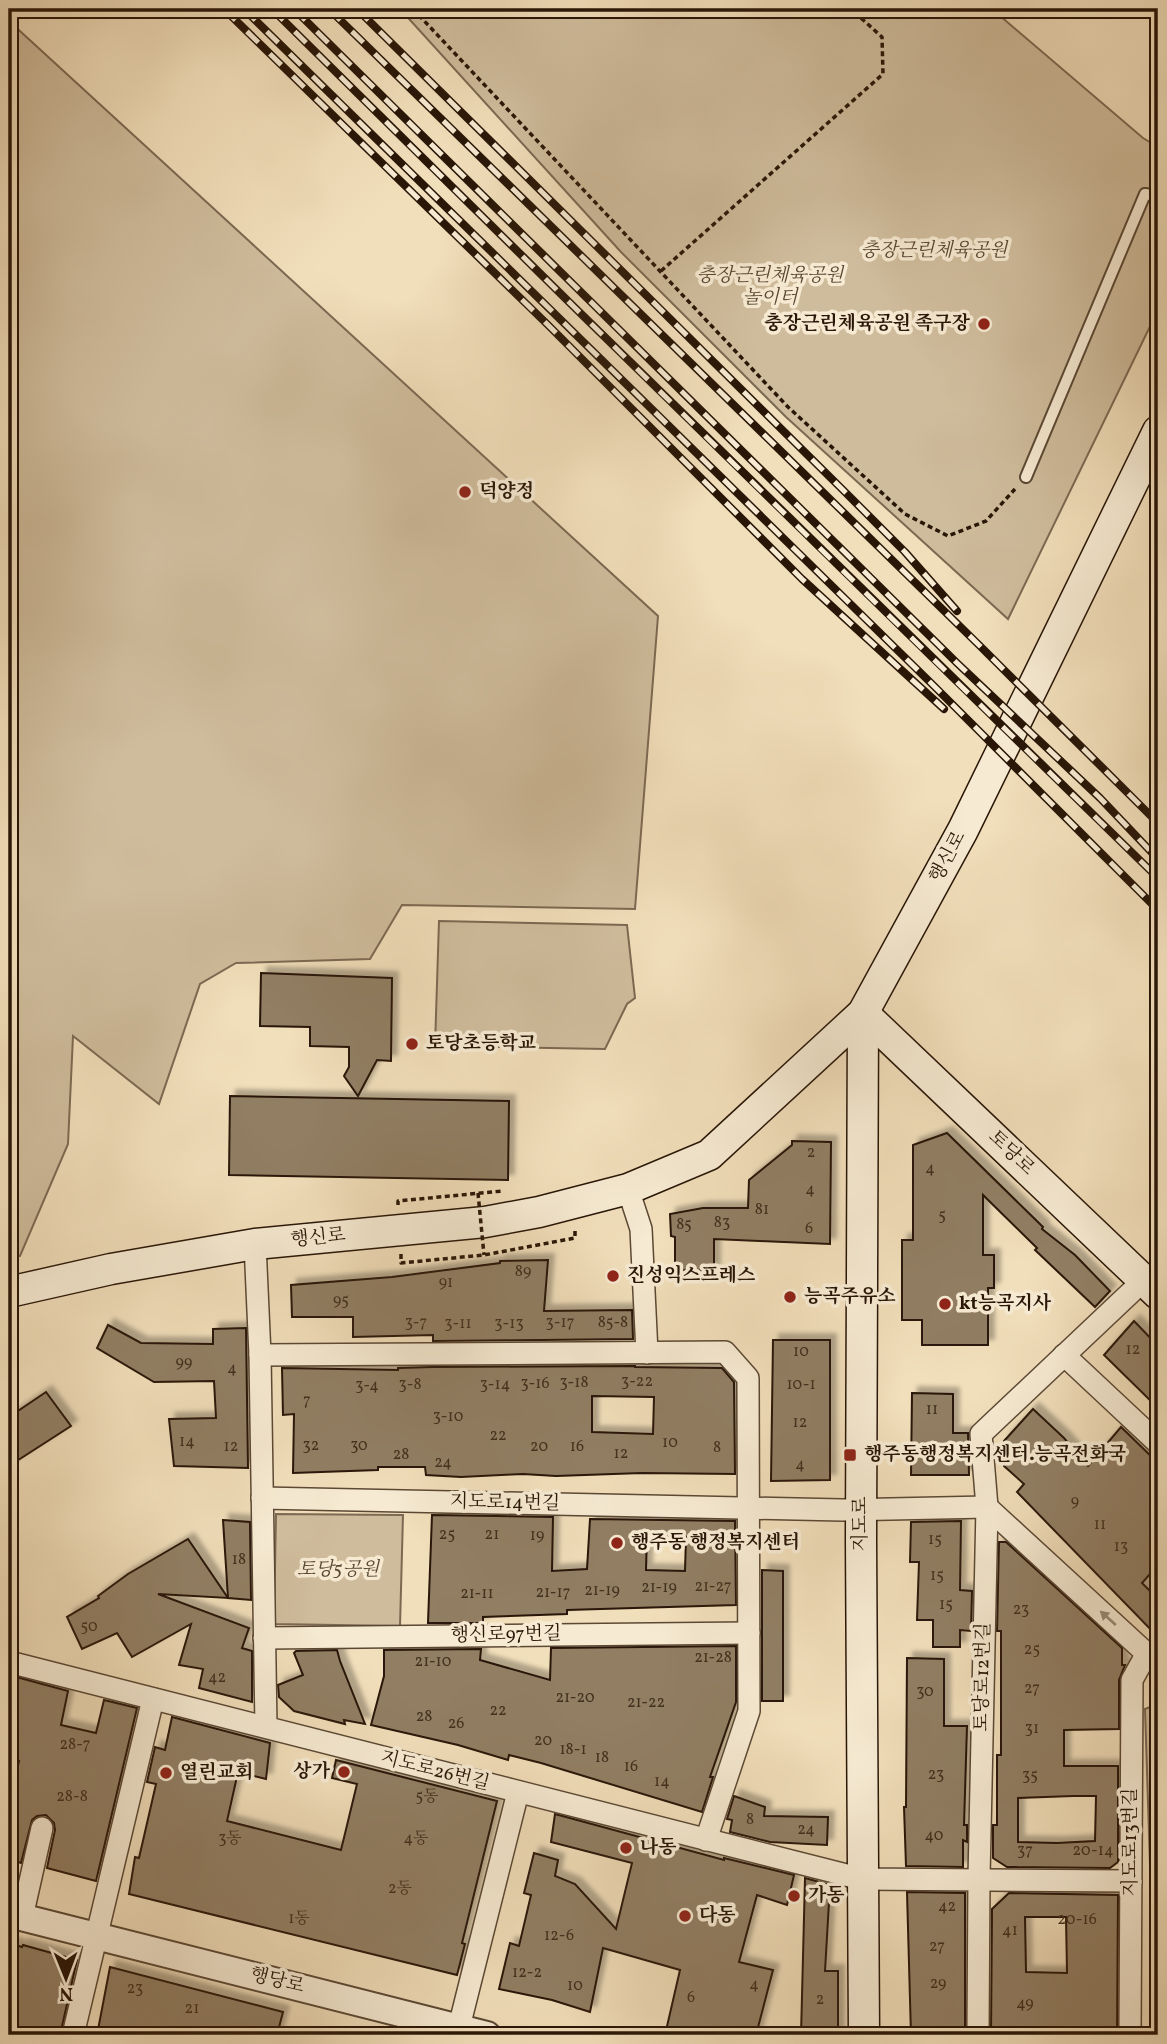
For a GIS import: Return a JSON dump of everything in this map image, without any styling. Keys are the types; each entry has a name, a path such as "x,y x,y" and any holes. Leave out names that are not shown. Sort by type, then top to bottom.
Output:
{"main road":[{"name":"행신로","path":"9,1292 111,1269 255,1244 485,1222 539,1212 628,1189 709,1155 863,1013 962,830 1158,431"},
{"name":"토당로","path":"863,1013 1151,1287"},
{"name":"지도로","path":"863,1013 861,1510 864,2035"}],"street":[{"path":"628,1189 641,1229 647,1353"},
{"path":"255,1244 260,1355 266,1727"},
{"name":"토당로12번길","path":"978,2035 987,1507 981,1434 1064,1355 1151,1287"},
{"path":"260,1355 725,1352 748,1378 749,1711 706,1840"},
{"path":"1064,1355 1158,1443"},
{"name":"지도로14번길","path":"261,1498 861,1510"},
{"path":"861,1510 987,1507"},
{"name":"지도로13번길","path":"987,1507 1153,1659 1132,1680 1130,2035"},
{"name":"행신로97번길","path":"264,1638 749,1633"},
{"name":"지도로26번길","path":"9,1661 862,1879 1131,1881"},
{"path":"74,2035 153,1699"},
{"path":"458,2032 517,1792"},
{"path":"15,1915 42,1828"},
{"name":"행당로","path":"15,1915 458,2032 487,2035"}],"lane":[{"path":"1026,477 1145,194 1158,196"}],"path":[{"path":"414,9 788,407 905,514 948,536 986,521 1026,477"},
{"path":"661,271 883,74 881,37 851,9"},
{"path":"398,1201 506,1191"},
{"path":"478,1193 484,1255"},
{"path":"401,1263 484,1255 575,1238 575,1227"}],"green space":[{"name":"충장근린체육공원","path":"400,9 992,9 1143,138 1158,147 1158,310 1008,619 786,417 621,252"},
{"path":"9,21 658,616 635,909 402,905 370,959 236,963 200,984 159,1104 73,1036 68,1144 20,1256 9,1259"},
{"path":"439,921 627,925 635,998 627,1004 605,1049 435,1046"},
{"name":"토당5공원","path":"276,1514 403,1515 400,1626 274,1624"},
{"path":"1158,1704 1158,1865 1150,1865 1145,1709"}],"building":[{"path":"261,973 392,978 391,1061 377,1060 358,1096 344,1076 349,1067 349,1047 310,1046 310,1027 260,1026"},
{"path":"230,1096 509,1101 508,1180 229,1175"},
{"path":"947,1133 1043,1227 1042,1229 1075,1255 1110,1291 1095,1307 1035,1250 1037,1248 983,1195 983,1255 994,1255 994,1288 988,1288 988,1345 922,1345 922,1320 902,1320 902,1240 913,1240 913,1145"},
{"path":"792,1141 831,1142 830,1244 714,1239 714,1271 675,1270 675,1237 671,1236 670,1214 703,1208 748,1208 749,1180 792,1145"},
{"path":"548,1260 544,1311 632,1310 633,1339 433,1341 433,1335 353,1337 353,1317 292,1317 291,1285 392,1277 500,1261"},
{"path":"1134,1321 1158,1346 1158,1408 1104,1355"},
{"path":"108,1325 141,1343 213,1344 213,1329 246,1328 248,1468 174,1466 169,1419 216,1418 214,1381 154,1382 97,1348"},
{"path":"773,1340 830,1340 830,1480 771,1481"},
{"path":"433,1367 722,1368 734,1382 735,1474 523,1474 461,1477 426,1475 425,1467 378,1467 378,1470 293,1473 294,1414 283,1415 282,1368 398,1370","holes":["592,1396 654,1397 653,1434 592,1432"]},
{"path":"46,1392 71,1426 9,1466 9,1417"},
{"path":"912,1393 953,1394 953,1433 968,1433 969,1475 911,1475"},
{"path":"1033,1409 1064,1438 1088,1466 1121,1427 1158,1463 1158,1565 1142,1583 1158,1599 1158,1637 1017,1492 1024,1484 1004,1466 1004,1441"},
{"path":"432,1515 553,1517 552,1571 587,1569 590,1519 735,1521 736,1605 567,1610 567,1614 483,1617 483,1623 428,1623","holes":["647,1535 686,1537 685,1571 646,1570"]},
{"path":"223,1520 250,1522 251,1600 228,1598"},
{"path":"961,1521 960,1590 972,1591 971,1631 960,1630 960,1647 933,1647 933,1620 917,1620 919,1562 910,1562 911,1522"},
{"path":"188,1539 228,1598 158,1594 249,1628 242,1648 252,1651 252,1702 199,1688 203,1669 179,1665 191,1624 132,1657 117,1633 82,1649 67,1617 99,1598 98,1596 128,1574"},
{"path":"999,1542 1006,1542 1122,1648 1122,1665 1125,1665 1119,1680 1119,1729 1064,1730 1064,1766 1118,1766 1118,1862 1110,1868 1007,1867 993,1858 993,1825 997,1825 997,1755 1001,1755 1001,1631 997,1631","holes":["1096,1796 1095,1841 1018,1842 1018,1798"]},
{"path":"762,1570 783,1571 783,1701 762,1701"},
{"path":"736,1646 736,1702 710,1777 713,1777 702,1812 541,1763 509,1755 508,1760 458,1745 371,1725 384,1676 384,1650 481,1649 480,1660 550,1680 551,1648"},
{"path":"337,1650 365,1724 344,1720 345,1724 294,1711 279,1697 278,1685 303,1675 294,1653 296,1651"},
{"path":"907,1658 944,1659 944,1726 967,1726 964,1825 967,1825 967,1842 963,1840 963,1867 906,1866 904,1807"},
{"path":"9,1675 68,1691 61,1725 96,1733 104,1700 137,1708 96,1881 47,1868 55,1830 54,1823 46,1815 32,1820 21,1863 9,1859 9,1806 19,1761 9,1760"},
{"path":"172,1717 270,1743 266,1779 238,1772 227,1821 341,1850 357,1784 332,1778 336,1760 497,1801 462,1943 465,1944 457,1975 129,1894 135,1857 139,1858 156,1784 147,1782 155,1747 165,1750"},
{"path":"734,1796 765,1807 764,1816 828,1817 827,1845 770,1842 730,1832 732,1820 727,1819"},
{"path":"555,1814 724,1860 794,1875 787,1905 757,1895 739,1962 773,1970 756,2035 665,2035 680,1970 603,1948 590,2012 552,2000 499,1989 510,1943 519,1946 531,1895 524,1893 534,1853 558,1860 555,1876 575,1884 616,1929 632,1863 551,1842"},
{"path":"805,1878 830,1885 825,1971 838,1971 838,2035 801,2035"},
{"path":"907,1892 965,1893 965,2035 911,2035"},
{"path":"1009,1893 1118,1895 1117,2035 991,2035 992,1909","holes":["1025,1917 1066,1917 1067,1973 1026,1972"]},
{"path":"9,1943 77,1960 60,2035 15,2035 16,2032 9,2031"},
{"path":"110,1967 283,2012 277,2035 97,2035"}],"railway":[{"path":"224,9 547,324 802,579 944,709"},
{"path":"244,9 934,686 1158,910"},
{"path":"272,9 1158,878"},
{"path":"294,9 957,663 1100,798 1158,859"},
{"path":"329,9 1158,823"},
{"path":"357,9 905,552 957,611"}],"place":[{"name":"충장근린체육공원 족구장","path":"984,324"},
{"name":"덕양정","path":"465,492"},
{"name":"토당초등학교","path":"412,1044"},
{"name":"진성익스프레스","path":"613,1276"},
{"name":"능곡주유소","path":"790,1297"},
{"name":"kt능곡지사","path":"945,1304"},
{"name":"행주동행정복지센터.능곡전화국","path":"850,1455"},
{"name":"행주동 행정복지센터","path":"617,1543"},
{"name":"상가","path":"344,1772"},
{"name":"열린교회","path":"166,1773"},
{"name":"나동","path":"626,1848"},
{"name":"가동","path":"794,1896"},
{"name":"다동","path":"685,1916"}],"park label":[{"name":"충장근린체육공원 놀이터","path":"770,287"}]}
